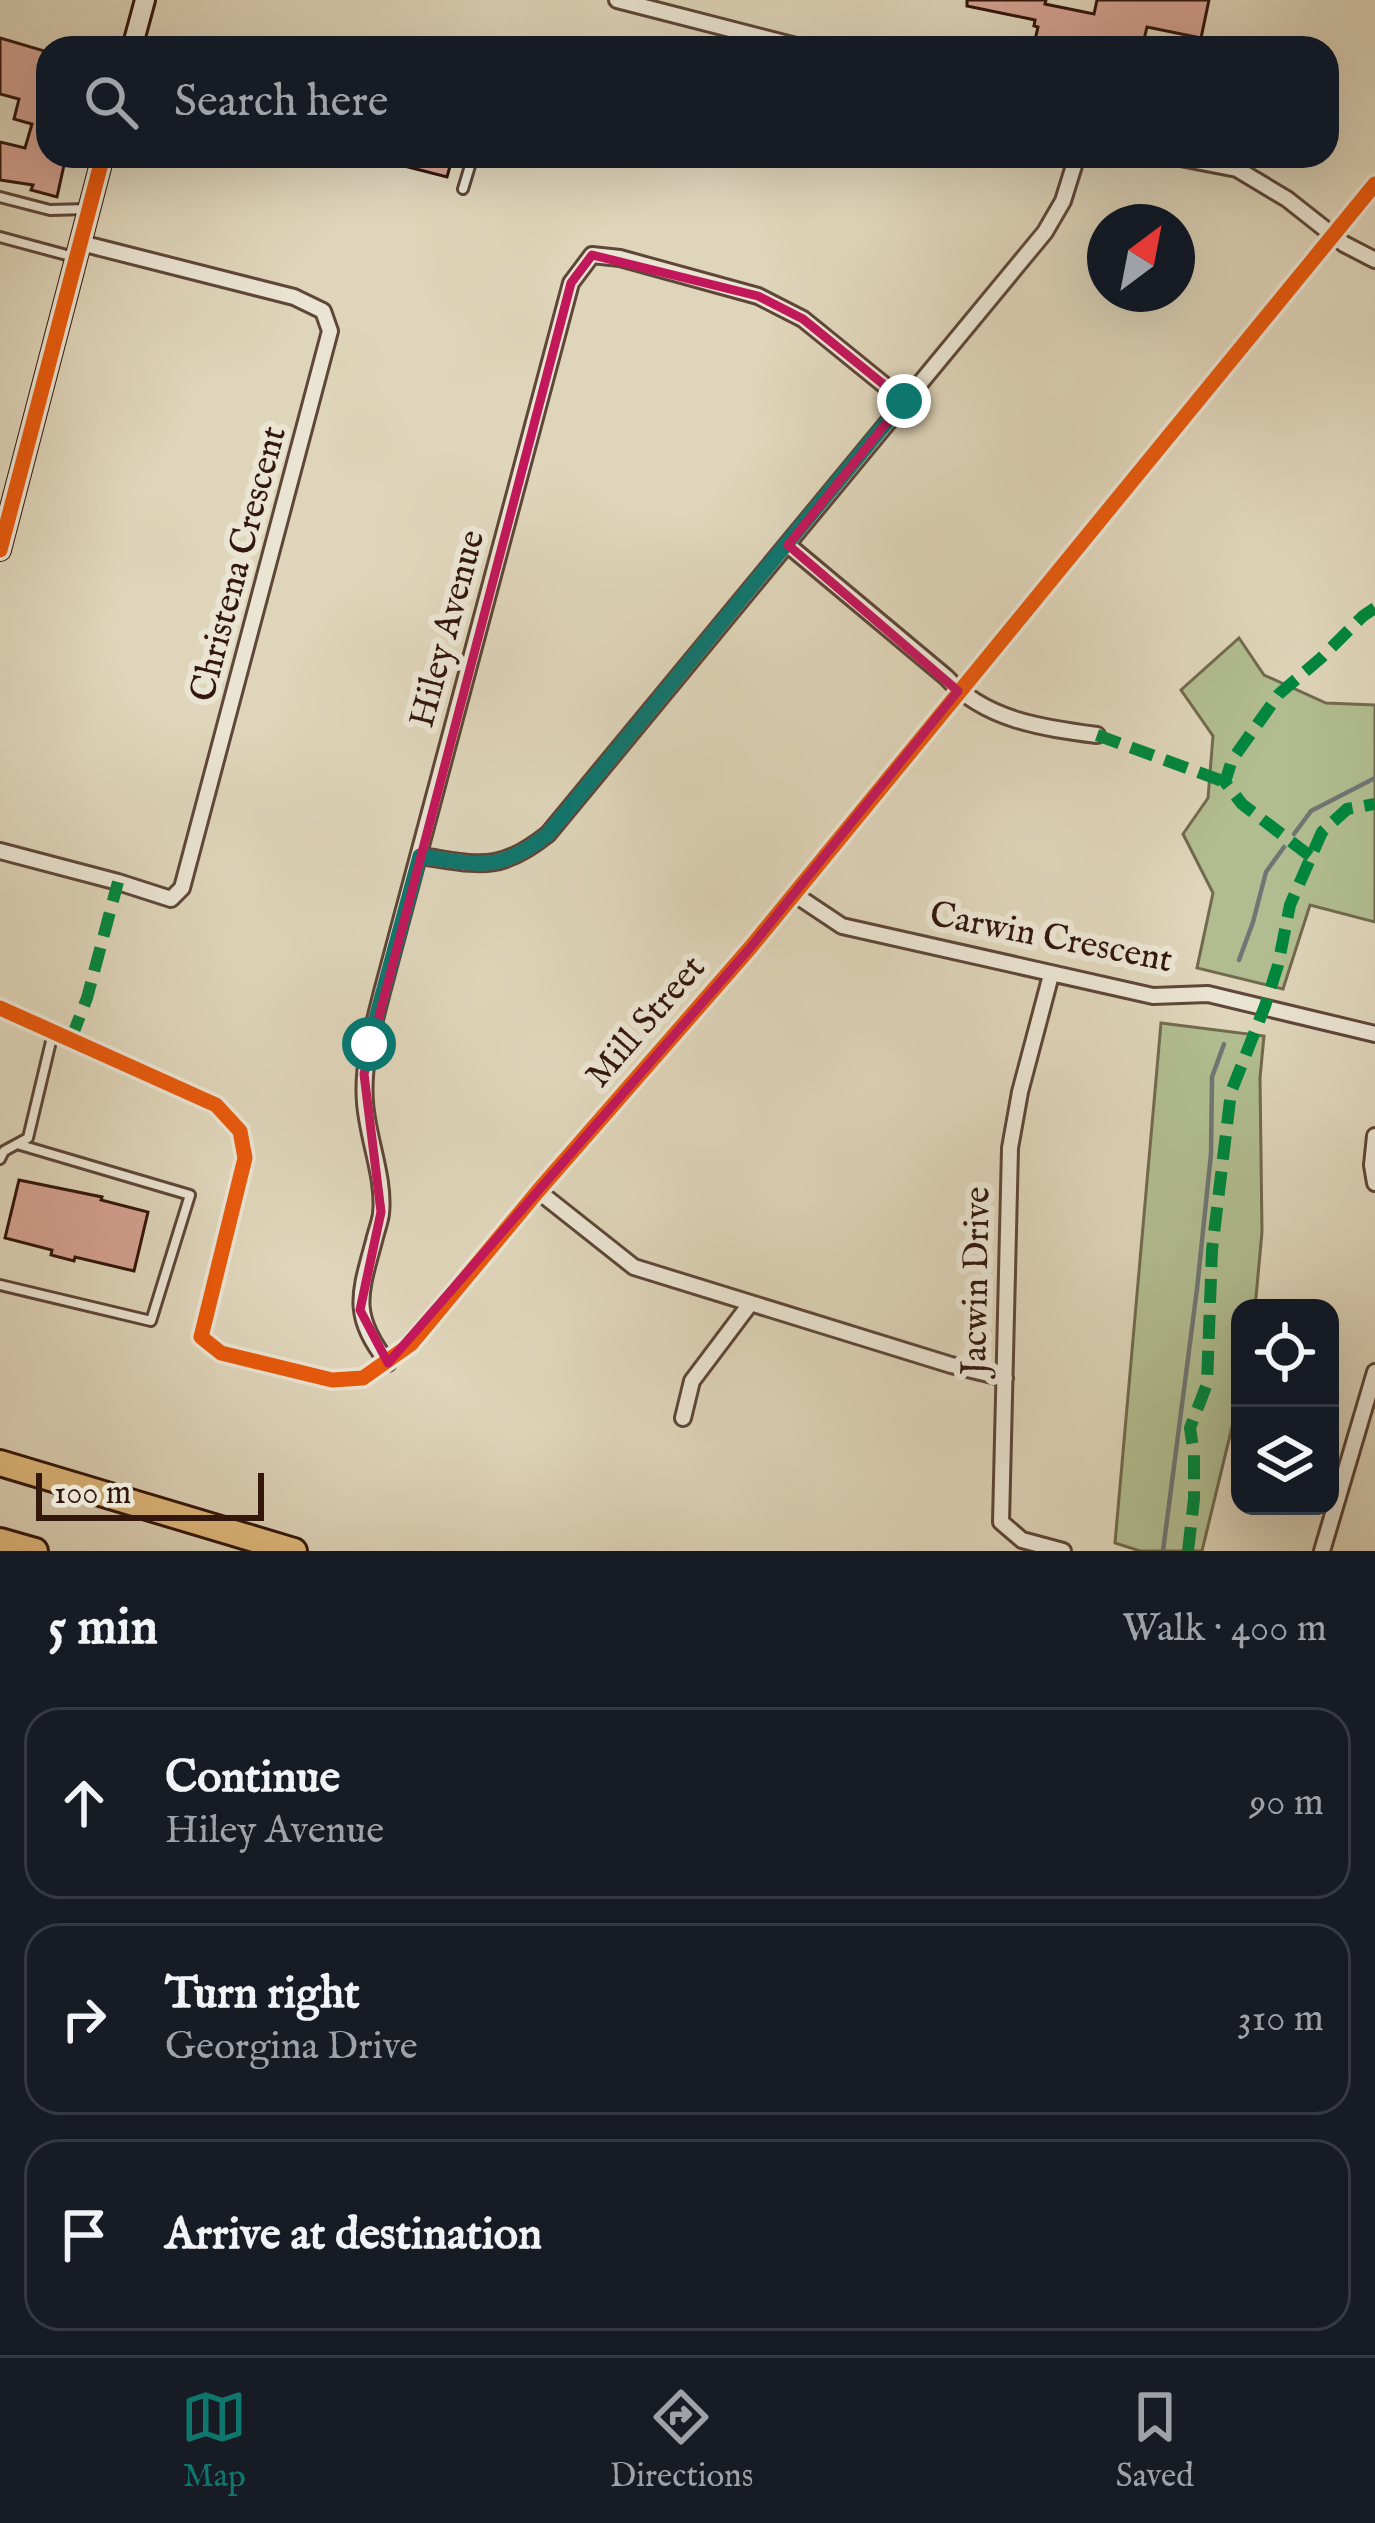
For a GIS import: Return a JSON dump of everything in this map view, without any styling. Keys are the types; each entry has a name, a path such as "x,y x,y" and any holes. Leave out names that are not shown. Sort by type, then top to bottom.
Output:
{"highway":[{"path":"0,1463 294,1551"},
{"path":"0,1541 35,1551"}],"main road":[{"path":"139,36 145,0"},
{"path":"0,550 100,168"}],"street":[{"path":"617,0 757,36"},
{"path":"420,856 477,865 521,856 548,834 1045,232 1064,202 1074,168"},
{"path":"1227,168 1287,199 1375,260"},
{"name":"Mill Street","path":"0,1008 216,1105 240,1131 245,1158 201,1337 221,1353 332,1380 363,1378 411,1344 750,948 1375,184"},
{"name":"Christena Crescent","path":"0,851 171,899 182,888 331,331 323,311 294,297 80,250"},
{"name":"Hiley Avenue","path":"388,1363 367,1336 360,1310 381,1212 364,1074 571,283 592,255 620,258 758,296 803,319 904,401"},
{"path":"788,545 985,709 1052,730 1097,735"},
{"name":"Carwin Crescent","path":"794,894 842,926 1153,996 1208,994 1375,1034"},
{"name":"Jacwin Drive","path":"1051,975 1010,1148 1001,1522 1022,1540 1063,1551"},
{"path":"1375,1136 1375,1183"},
{"path":"538,1191 634,1267 1005,1378"},
{"path":"683,1418 692,1381 750,1304"},
{"path":"1322,1551 1375,1372"}],"lane":[{"path":"463,189 469,168"},
{"path":"0,196 50,210 89,209"},
{"path":"0,237 80,250"},
{"path":"0,1159 4,1151 28,1138 54,1031"},
{"path":"0,1285 151,1321 190,1195 17,1144"}],"highlighted area":[{"path":"592,255 758,296 803,319 904,401 788,545 958,691 750,948 388,1363 360,1310 381,1212 364,1074 571,283"}],"green space":[{"path":"1239,638 1264,675 1326,703 1375,705 1375,922 1310,905 1283,989 1197,968 1213,893 1183,834 1208,798 1213,736 1181,690"},
{"path":"1161,1023 1264,1036 1262,1232 1256,1299 1231,1299 1231,1431 1202,1551 1140,1551 1115,1543"}],"building":[{"path":"967,0 1046,0 1045,4 1094,14 1097,0 1209,0 1201,36 1147,27 1145,36 1036,36 1035,20 967,6"},
{"path":"0,38 36,48 36,168 63,168 57,197 31,190 33,185 0,180 0,142 25,148 32,124 14,119 19,99 0,94"},
{"path":"412,168 450,168 447,177"},
{"path":"19,1180 148,1212 134,1271 75,1257 74,1261 5,1238"}],"waterway":[{"path":"1294,834 1311,811 1375,778"},
{"path":"1239,960 1266,872 1284,847"},
{"path":"1163,1551 1211,1154 1212,1077 1224,1044"}],"marked path":[{"path":"1310,856 1242,804 1225,782 1232,760 1279,694 1375,608"},
{"path":"1097,735 1225,782"},
{"path":"1188,1551 1194,1499 1190,1428 1207,1384 1212,1250 1231,1092 1278,965 1290,905 1322,832 1347,809 1375,804"},
{"path":"71,1039 118,882"}],"cycle path":[{"path":"0,550 100,168"},
{"path":"0,1008 216,1105 240,1131 245,1158 201,1337 221,1353 332,1380 363,1378 411,1344 750,948 1375,184"}],"route":[{"path":"369,1044 420,856 477,865 521,856 548,834 904,401"}]}
